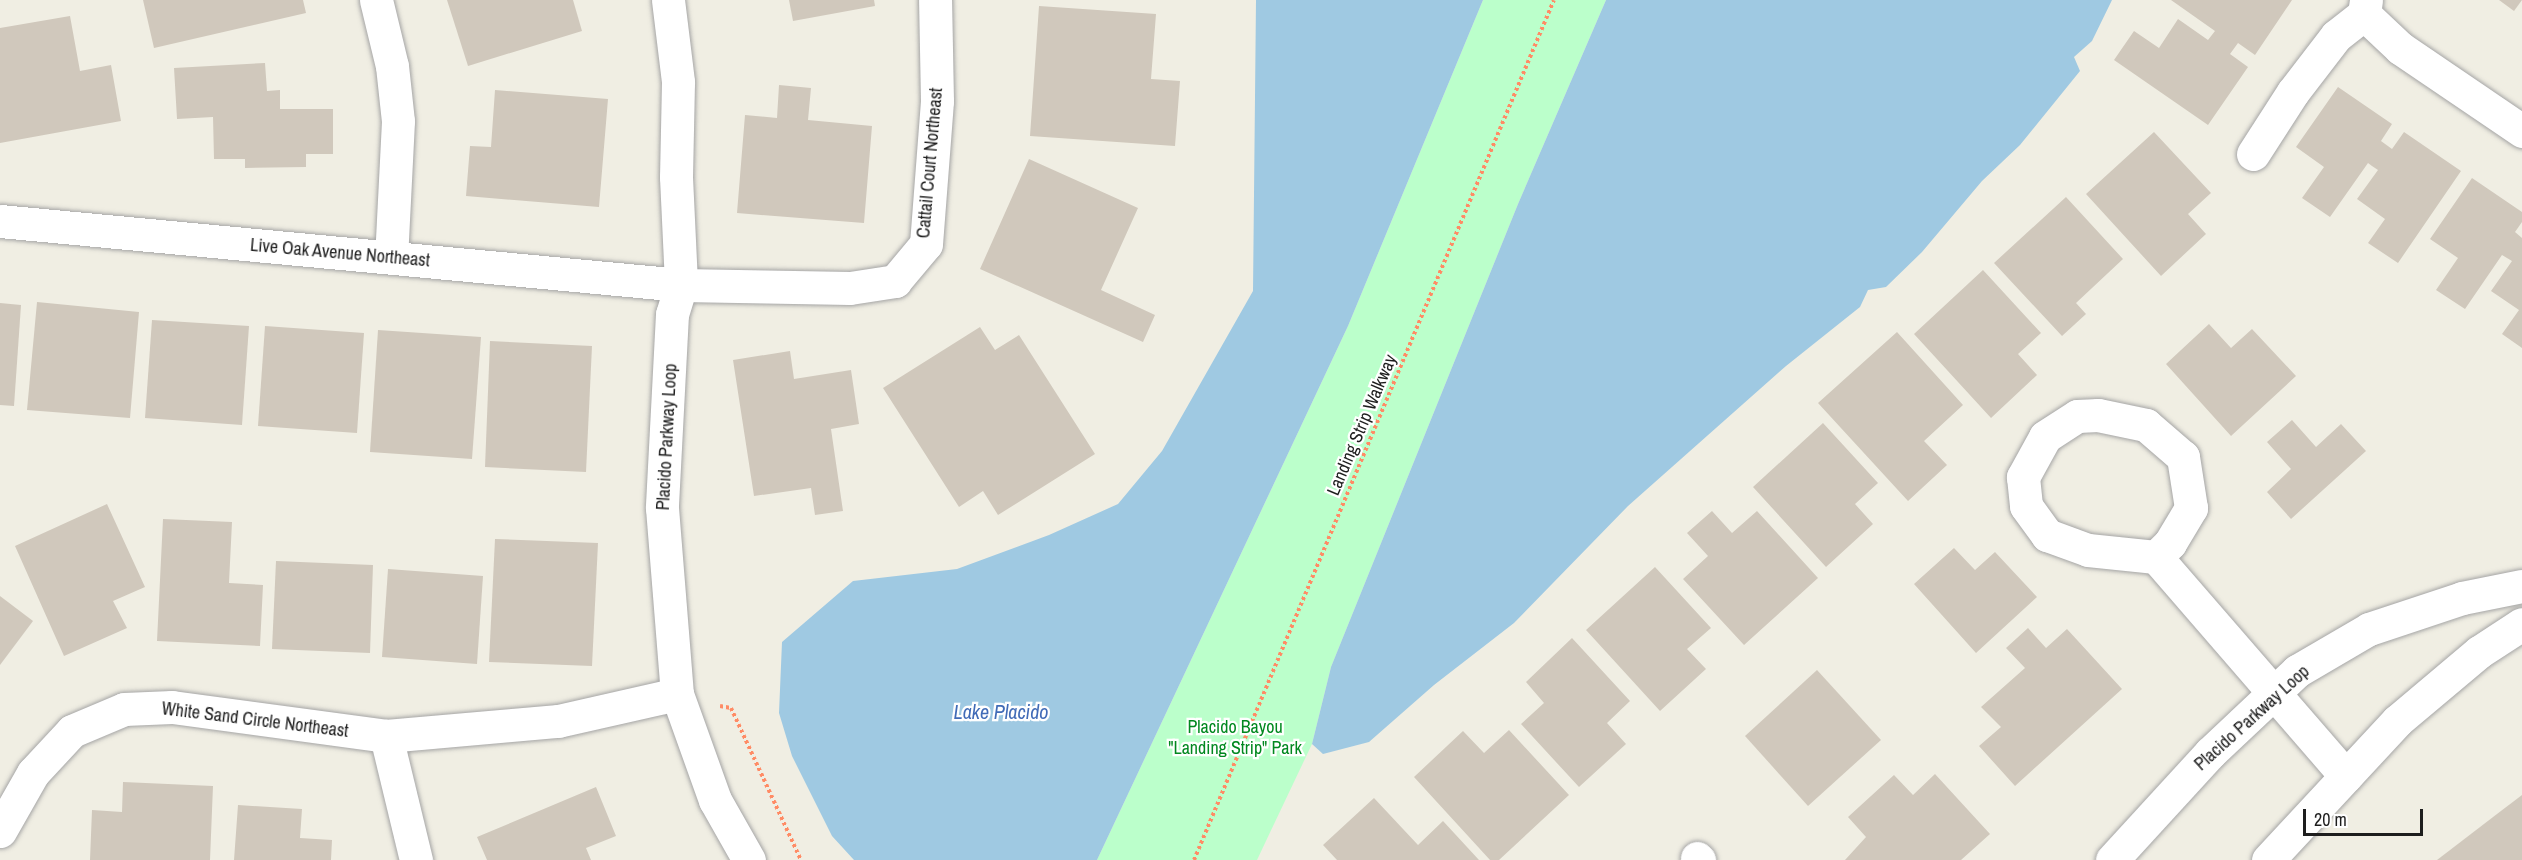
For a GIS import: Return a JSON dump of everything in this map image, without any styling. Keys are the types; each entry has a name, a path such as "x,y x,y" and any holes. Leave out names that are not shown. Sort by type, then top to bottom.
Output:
{"street":[{"path":"376,0 392,66 398,121 391,257"},
{"name":"Placido Parkway Loop","path":"668,0 678,82 676,177 681,285 672,314 662,508 681,703 715,800 749,860"},
{"name":"Cattail Court Northeast","path":"681,285 850,288 895,280 926,244 937,101 935,0"},
{"path":"2253,154 2293,92 2336,36 2365,7 2400,48 2522,131"},
{"name":"Live Oak Avenue Northeast","path":"0,221 681,285"},
{"path":"2156,557 2170,543 2191,508 2183,457 2146,425 2098,415 2078,416 2045,437 2023,477 2026,506 2047,535 2088,550 2156,557 2346,776"},
{"name":"Placido Parkway Loop","path":"2112,860 2210,753 2297,671 2369,630 2462,598 2522,586"},
{"path":"2268,860 2406,714 2479,652 2522,624"},
{"name":"White Sand Circle Northeast","path":"0,831 33,773 72,731 124,709 172,707 386,736 558,721 681,703"},
{"path":"386,736 416,860"}],"path":[{"name":"Landing Strip Walkway","path":"1194,860 1554,0"},
{"path":"681,703 722,705 731,708 801,860"}],"green space":[{"name":"Placido Bayou \"Landing Strip\" Park","path":"1483,0 1606,0 1518,204 1331,667 1312,744 1257,860 1097,860 1348,326"}],"water":[{"name":"Lake Placido","path":"1256,0 1483,0 1348,326 1097,860 854,860 832,836 792,756 779,713 782,642 853,581 957,569 1049,535 1118,504 1162,451 1253,291"},
{"path":"1606,0 2112,0 2092,41 2074,57 2080,71 2020,145 1982,181 1922,252 1886,287 1868,290 1860,307 1786,366 1628,506 1514,623 1434,685 1369,742 1323,754 1312,744 1331,667 1518,204"}],"building":[{"path":"143,0 303,0 306,13 154,48"},
{"path":"447,0 573,0 582,31 468,66"},
{"path":"789,0 874,0 875,6 793,21"},
{"path":"2171,0 2292,0 2255,55 2238,43 2230,54 2248,67 2208,125 2114,60 2134,31 2159,48 2178,19 2208,40 2215,31"},
{"path":"2499,0 2522,0 2514,11"},
{"path":"1039,6 1156,14 1151,79 1180,81 1175,146 1030,136"},
{"path":"70,16 80,71 111,65 121,121 0,143 0,28"},
{"path":"265,63 267,91 280,90 280,109 333,109 333,154 306,154 306,167 245,168 245,159 214,159 213,117 177,119 174,68"},
{"path":"779,85 811,88 808,120 872,126 864,223 737,213 745,115 777,118"},
{"path":"2338,87 2392,124 2381,141 2392,149 2404,132 2461,171 2398,263 2368,243 2385,219 2357,199 2378,170 2368,163 2330,217 2302,198 2324,167 2296,147"},
{"path":"495,90 608,99 599,207 466,196 470,146 491,147"},
{"path":"2154,132 2211,193 2188,214 2206,234 2161,276 2086,194"},
{"path":"1029,159 1138,208 1101,290 1155,315 1143,342 980,269"},
{"path":"2472,178 2522,212 2522,222 2515,232 2522,238 2522,348 2502,334 2519,310 2491,291 2512,261 2502,255 2465,309 2436,290 2458,258 2430,239"},
{"path":"2066,197 2123,259 2076,303 2086,314 2062,336 1994,263"},
{"path":"1983,270 2041,333 2018,354 2037,375 1991,418 1914,334"},
{"path":"37,302 139,312 130,418 27,410"},
{"path":"0,303 21,305 14,406 0,405"},
{"path":"152,320 249,326 242,425 145,418"},
{"path":"2209,324 2231,348 2252,329 2296,376 2231,436 2166,364"},
{"path":"265,326 364,333 357,433 258,426"},
{"path":"980,327 995,350 1019,335 1095,454 998,515 983,491 959,507 883,388"},
{"path":"378,330 481,337 472,459 370,452"},
{"path":"1897,332 1963,405 1924,441 1947,465 1908,501 1818,403"},
{"path":"490,341 592,346 586,472 485,467"},
{"path":"790,351 794,379 851,370 859,424 831,429 843,511 815,515 811,488 754,496 733,360"},
{"path":"2292,420 2316,447 2341,424 2366,451 2291,519 2267,492 2291,469 2267,442"},
{"path":"1823,423 1878,483 1855,504 1873,524 1826,567 1753,487"},
{"path":"107,504 145,587 113,601 127,628 64,656 15,546"},
{"path":"1712,511 1732,533 1757,511 1818,578 1744,645 1683,579 1708,556 1687,533"},
{"path":"163,519 232,522 229,583 263,585 260,646 157,641"},
{"path":"495,539 598,543 592,666 489,662"},
{"path":"1954,548 1975,570 1995,552 2037,597 1976,653 1914,584"},
{"path":"276,561 373,565 370,653 272,649"},
{"path":"1655,567 1711,628 1687,649 1706,669 1660,711 1586,630"},
{"path":"388,569 483,576 477,664 382,657"},
{"path":"0,596 33,621 0,665"},
{"path":"2028,628 2046,648 2067,629 2122,689 2015,786 1979,746 2001,727 1981,707 2025,668 2006,648"},
{"path":"1572,638 1630,701 1607,723 1626,744 1579,787 1521,724 1544,703 1526,682"},
{"path":"1817,670 1881,740 1808,806 1745,736"},
{"path":"1509,730 1569,795 1499,860 1490,860 1414,777 1463,731 1484,753"},
{"path":"1935,774 1990,834 1961,860 1845,860 1866,837 1848,817 1894,775 1913,795"},
{"path":"123,782 213,786 210,860 90,860 92,810 122,812"},
{"path":"596,787 616,836 586,848 591,860 487,860 477,837"},
{"path":"2522,795 2522,860 2437,860 2497,814"},
{"path":"1374,798 1418,845 1443,821 1479,860 1337,860 1323,845"},
{"path":"238,805 302,809 300,838 332,840 331,860 234,860"}]}
